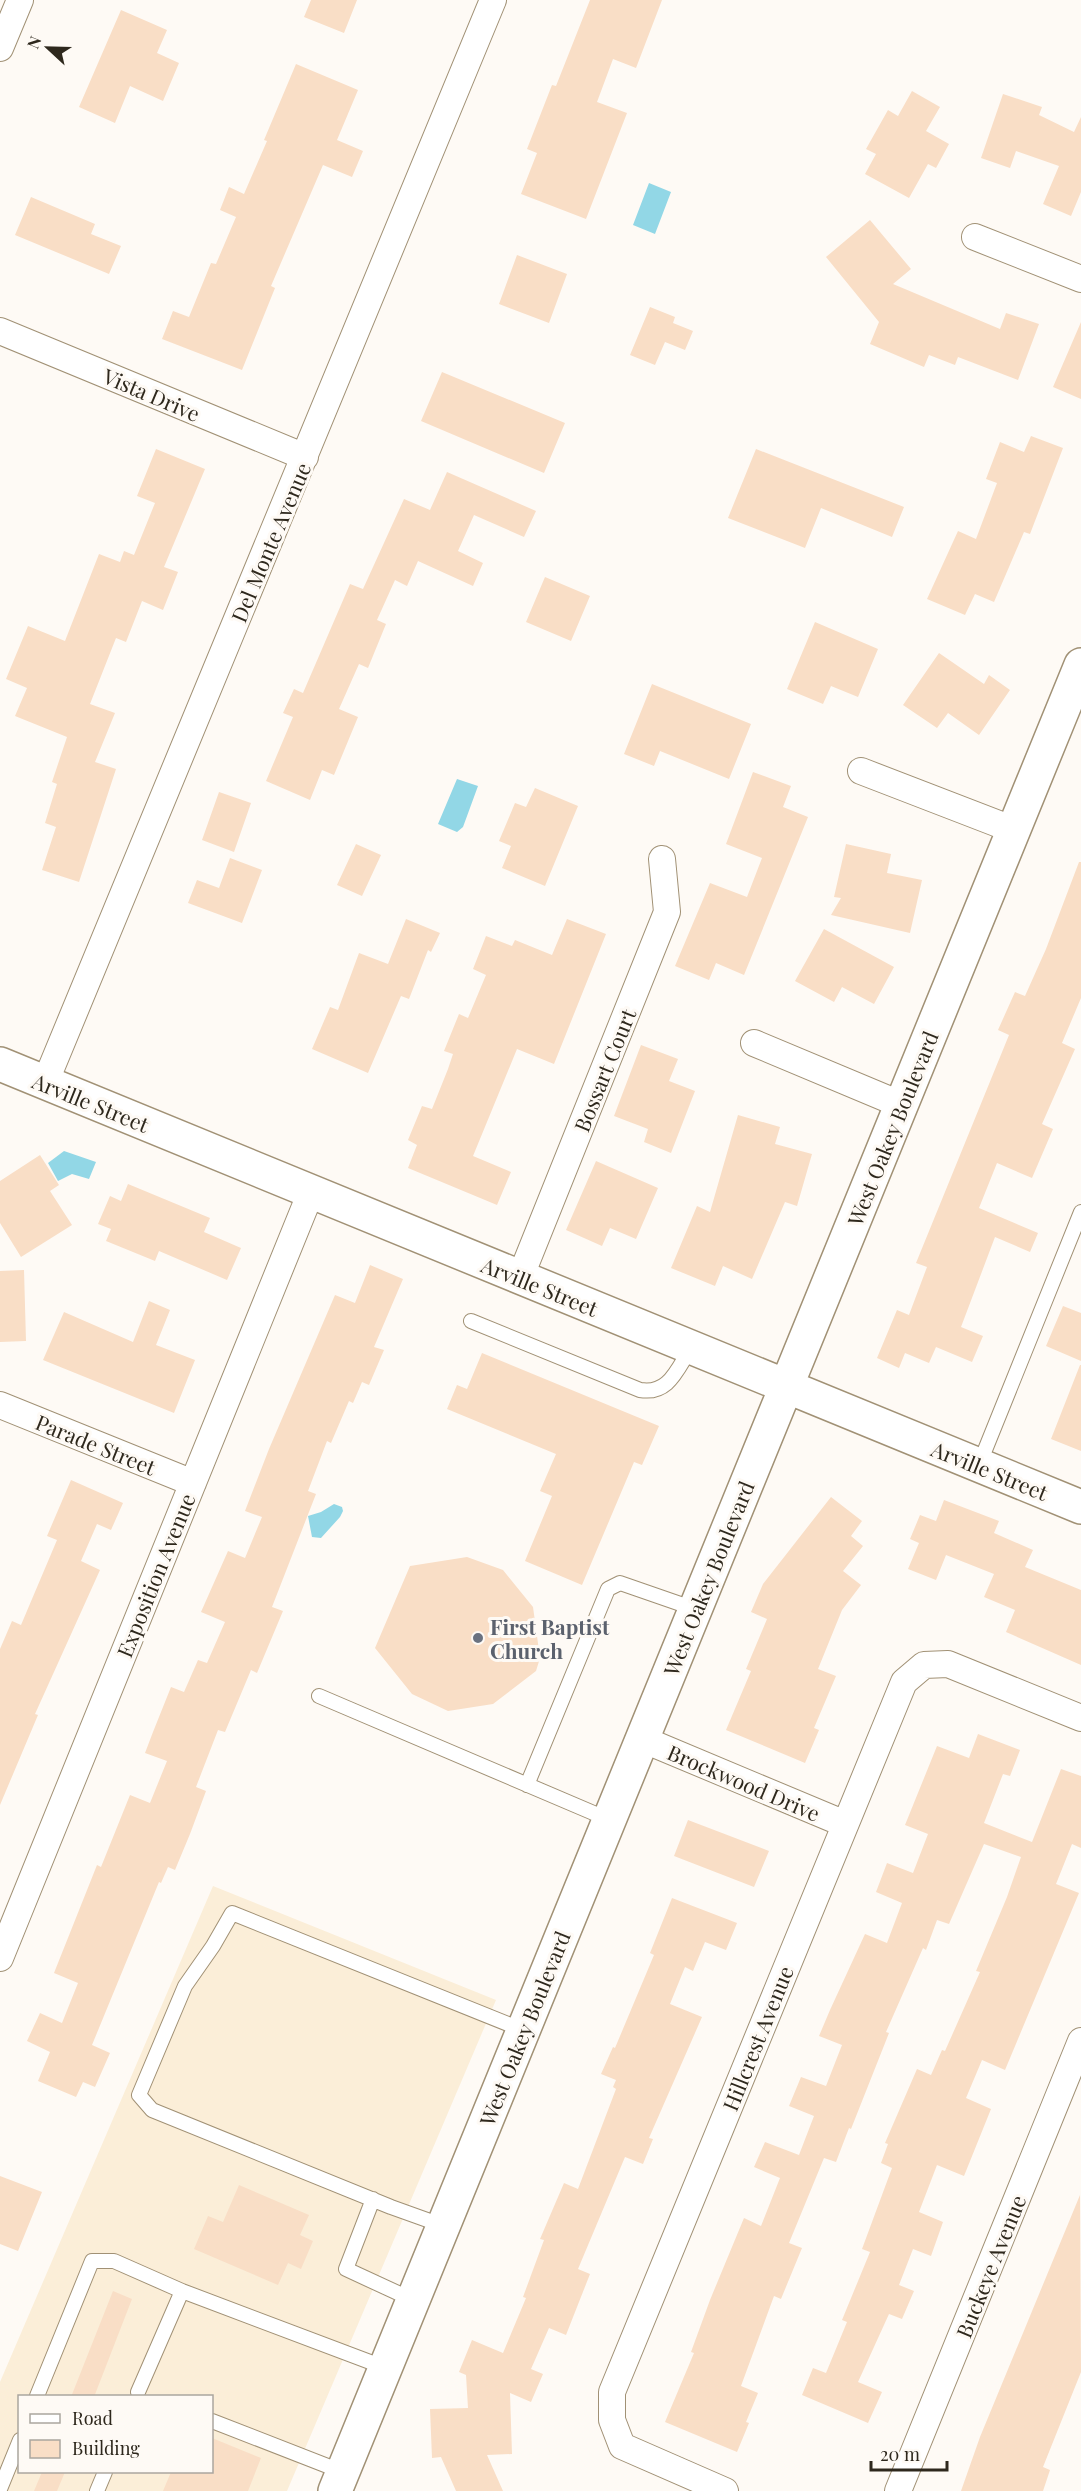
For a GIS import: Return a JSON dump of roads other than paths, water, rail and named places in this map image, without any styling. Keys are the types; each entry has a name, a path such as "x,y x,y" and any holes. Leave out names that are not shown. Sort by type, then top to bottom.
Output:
{"main road":[{"name":"West Oakey Boulevard","path":"339,2482 1081,665"},
{"name":"Arville Street","path":"0,1064 1081,1508"}],"street":[{"path":"0,48 20,0"},
{"name":"Del Monte Avenue","path":"45,1083 493,0"},
{"path":"975,237 1081,279"},
{"name":"Vista Drive","path":"0,331 305,457"},
{"path":"861,771 1014,830"},
{"name":"Bossart Court","path":"520,1278 667,912 662,859"},
{"path":"754,1043 902,1105"},
{"name":"Exposition Avenue","path":"0,1958 311,1192"},
{"name":"Parade Street","path":"0,1405 193,1483"},
{"name":"Hillcrest Avenue","path":"725,2491 622,2446 612,2420 612,2392 904,1682 924,1665 948,1664 1081,1718"},
{"name":"Brockwood Drive","path":"642,1739 845,1824"},
{"name":"Buckeye Avenue","path":"898,2491 1072,2089 1081,2041"}],"lane":[{"path":"979,1466 1081,1212"},
{"path":"471,1321 640,1389 653,1392 668,1383 691,1348"},
{"path":"527,1785 608,1589 620,1583 695,1609"},
{"path":"319,1696 610,1820"},
{"path":"444,2226 152,2109 139,2095 185,1986 213,1946 232,1913 524,2030"},
{"path":"373,2199 346,2269 413,2300"},
{"path":"38,2395 92,2261 114,2261 182,2291 386,2368"},
{"path":"142,2395 182,2291"},
{"path":"213,2421 339,2482"},
{"path":"0,2489 18,2445"},
{"path":"97,2491 105,2473"}],"water":[{"path":"649,183 671,192 655,234 633,225"},
{"path":"457,779 478,786 463,827 457,832 438,824"},
{"path":"64,1151 96,1162 89,1179 72,1174 58,1181 48,1163"},
{"path":"334,1504 342,1507 340,1517 321,1538 312,1537 308,1516 321,1512"}],"place":[{"name":"First Baptist Church","path":"478,1638"}]}
